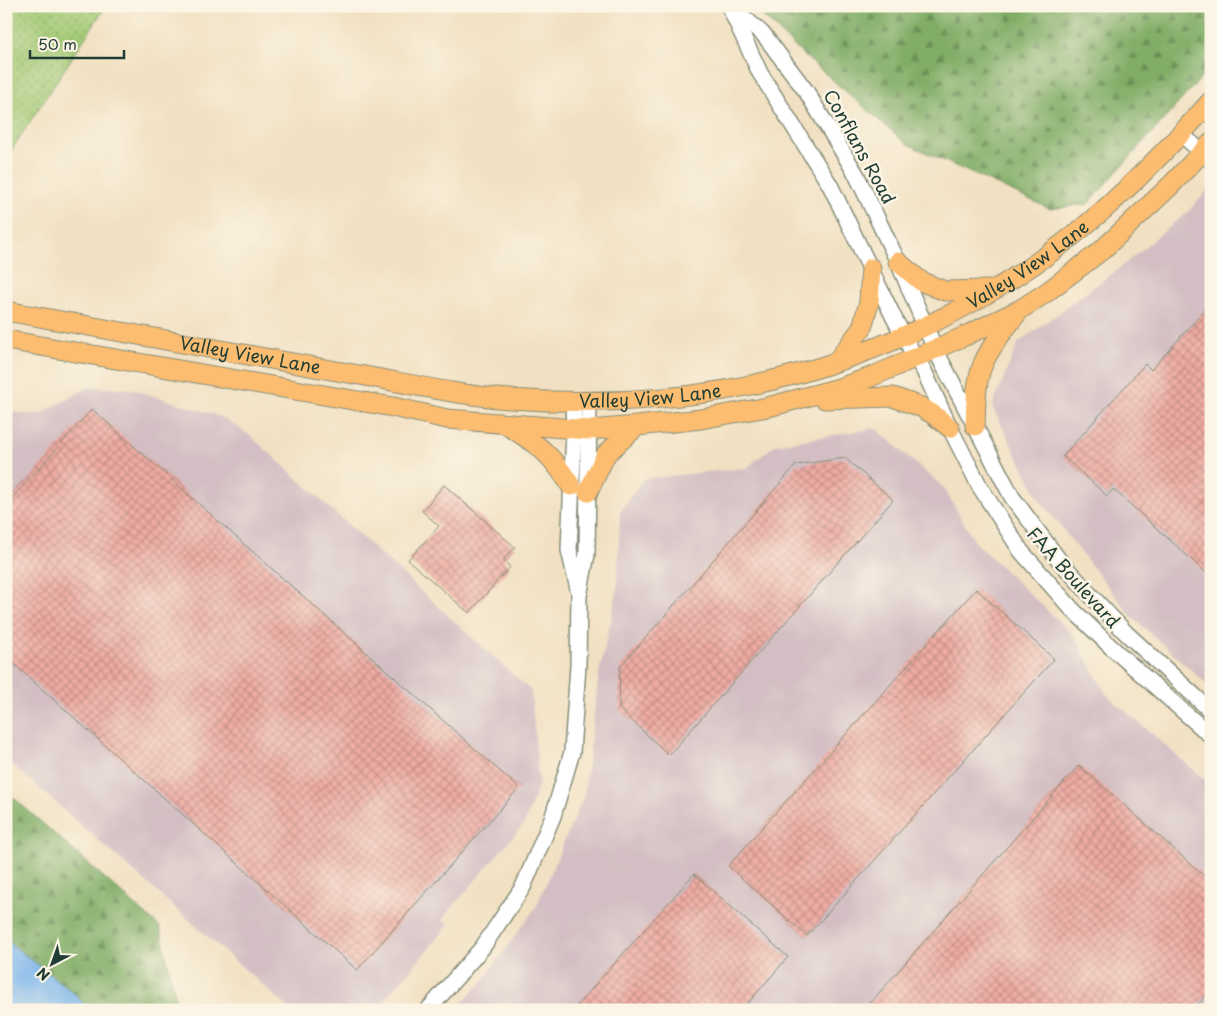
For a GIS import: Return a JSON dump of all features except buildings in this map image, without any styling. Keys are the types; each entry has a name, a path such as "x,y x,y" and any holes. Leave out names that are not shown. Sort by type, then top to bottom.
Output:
{"main road":[{"name":"Valley View Lane","path":"6,311 215,350 507,399 581,401 651,399 726,390 764,382 860,354 926,325 994,290 1029,268 1100,213 1144,172 1211,101"},
{"name":"Valley View Lane","path":"6,340 396,408 447,419 581,429 637,426 701,419 768,407 836,389 871,377 1021,309 1101,251 1208,152"},
{"path":"898,262 922,282 945,291 994,290"},
{"path":"837,361 862,328 869,302 871,268"},
{"path":"975,426 978,383 983,363 1000,336 1021,309"},
{"path":"212,376 215,350"},
{"path":"799,399 893,397 921,407 950,428"},
{"path":"505,424 533,441 553,458 580,489 606,454 637,426"}],"street":[{"name":"Conflans Road","path":"730,6 764,35 806,91 856,174 926,325"},
{"name":"Conflans Road","path":"730,6 760,73 830,185 903,335"},
{"path":"1181,134 1208,152"},
{"name":"FAA Boulevard","path":"926,325 935,349 1012,497 1059,560 1126,633 1211,711"},
{"name":"FAA Boulevard","path":"903,335 923,369 980,487 1021,551 1071,608 1111,648 1211,736"},
{"path":"428,1010 482,948 523,887 553,816 572,752 578,666 579,596 569,550 580,489 581,401"}],"shaded area":[{"path":"1211,186 1211,688 1131,616 1040,500 992,407 1018,343 1117,270 1189,211"},
{"path":"89,387 132,389 222,417 252,437 531,691 539,784 524,824 442,919 449,925 376,1010 291,1010 6,759 6,411 41,414"},
{"path":"875,428 944,488 975,542 1075,637 1106,694 1211,785 1211,1010 455,1010 482,982 536,907 584,795 599,673 617,592 620,512 643,479 746,468 775,445"}],"green space":[{"path":"6,6 106,6 6,158"},
{"path":"753,6 1211,6 1211,67 1088,204 1050,209 907,144 800,52"},
{"path":"6,791 160,927 178,1010 6,1010"}],"water":[{"path":"6,940 76,995 88,1010 6,1008"}]}
